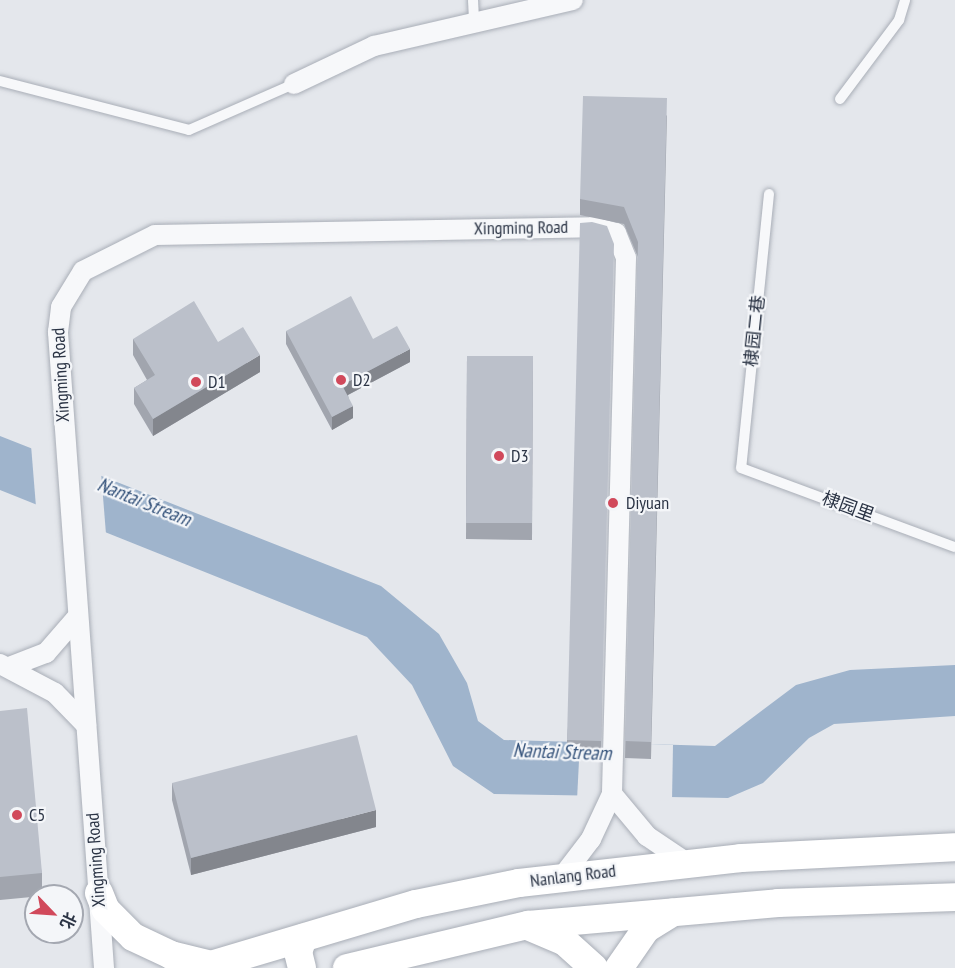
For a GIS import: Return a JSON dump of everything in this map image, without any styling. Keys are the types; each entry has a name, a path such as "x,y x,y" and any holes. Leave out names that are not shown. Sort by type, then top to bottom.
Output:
{"street":[{"path":"294,84 374,46 474,20 572,0"},
{"name":"Xingming Road","path":"104,968 58,332 62,307 82,271 138,240 174,233 593,227 616,233 626,258 614,710 614,805"},
{"path":"4,666 46,653 78,616"},
{"path":"4,666 61,697 86,725"},
{"path":"562,878 614,805 657,844 687,863"},
{"name":"Nanlang Road","path":"206,967 416,904 562,878 687,863 955,847"},
{"path":"99,893 106,910 133,937 171,955 206,967"},
{"path":"347,968 523,925 676,911 955,897"},
{"path":"619,968 646,929 676,911"},
{"path":"523,925 564,941 594,968"},
{"path":"302,968 298,952 303,938"}],"lane":[{"path":"472,0 474,20"},
{"path":"840,99 899,21 905,0"},
{"path":"0,81 189,130 294,84"},
{"name":"棣园二巷","path":"741,468 769,194"},
{"name":"棣园里","path":"741,468 955,547"}],"water":[{"name":"Nantai Stream","path":"0,436 381,586 439,634 467,683 478,721 504,740 715,746 796,685 850,670 955,665 955,716 834,724 809,738 763,783 728,798 494,794 453,766 412,685 367,637 0,490"}],"pier":[{"path":"31,445 101,472 106,534 36,507"},
{"path":"580,741 673,745 672,801 577,800"}],"building":[{"path":"583,96 667,98 651,742 625,741 638,242 624,207 580,199"},
{"path":"592,222 607,226 614,244 601,741 567,740 580,223"},
{"name":"D2","path":"351,296 373,339 397,326 410,349 342,385 353,406 332,417 286,331"},
{"name":"D1","path":"194,301 218,342 243,327 260,355 153,419 134,388 155,375 133,339"},
{"name":"D3","path":"467,356 533,356 532,523 466,523"},
{"name":"C5","path":"27,708 42,873 0,877 0,711"},
{"path":"357,735 376,810 191,858 172,783"}],"place":[{"name":"D2","path":"341,380"},
{"name":"D1","path":"196,382"},
{"name":"D3","path":"499,456"},
{"name":"Diyuan","path":"613,503"},
{"name":"C5","path":"17,815"}]}
